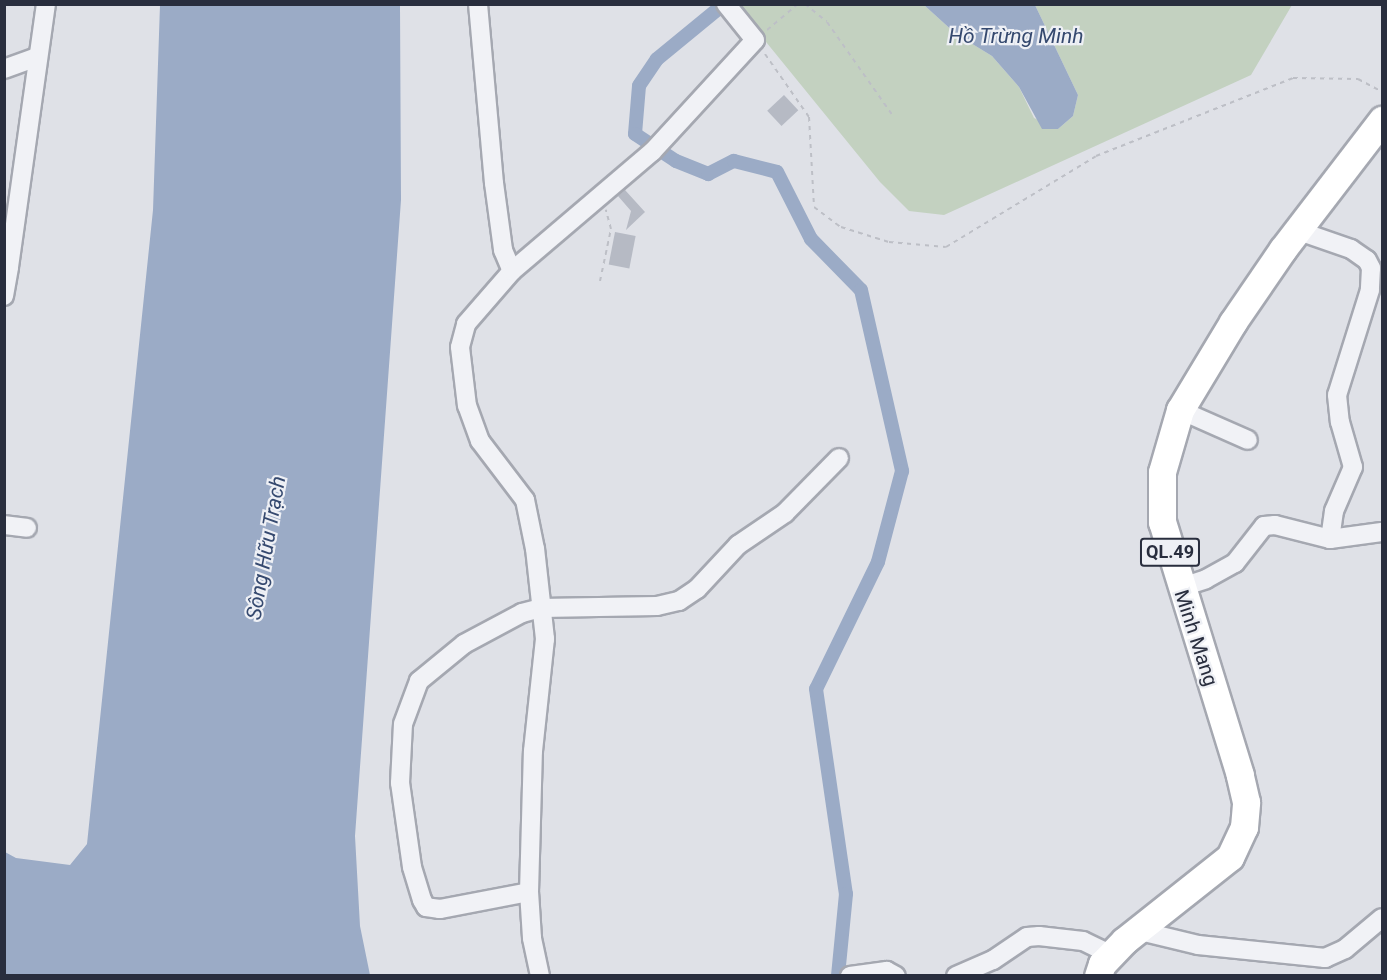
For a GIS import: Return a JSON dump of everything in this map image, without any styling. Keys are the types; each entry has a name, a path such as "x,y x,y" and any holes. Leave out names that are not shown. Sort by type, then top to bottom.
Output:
{"highway":[{"name":"Minh Mang","path":"1104,964 1136,930 1230,857 1244,827 1246,802 1240,775 1179,588 1162,522 1162,472 1180,410 1233,322 1383,120"}],"street":[{"path":"4,296 46,4"},
{"path":"478,4 494,183 503,250 512,271"},
{"path":"540,975 532,938 529,892 532,751 545,639 542,608 525,500 480,441 467,406 460,347 466,324 512,271 602,196 656,147 755,40 727,6"},
{"path":"4,69 37,57"},
{"path":"1299,231 1351,249 1367,260 1371,268 1370,290 1337,395 1340,422 1353,467 1334,511 1330,539"},
{"path":"1180,410 1248,440"},
{"path":"529,892 440,909 426,907 412,867 401,807 400,750 408,701 427,672 483,632 511,617 542,608 657,606 679,601 697,589 738,544 785,513 839,458"},
{"path":"4,525 27,528"},
{"path":"1179,588 1206,579 1235,563 1264,526 1275,525 1330,539 1383,532"},
{"path":"1136,930 1198,945 1325,958 1345,949 1383,918"},
{"path":"956,975 993,960 1027,938 1039,936 1083,942 1104,964"},
{"path":"850,975 887,971 896,975"}],"path":[{"path":"798,4 755,40 809,117 814,207 841,227 879,239 946,248 1096,156 1293,78 1358,79 1383,92"},
{"path":"805,4 827,22 893,116"},
{"path":"600,281 610,229 602,196"}],"green space":[{"path":"736,5 924,5 956,34 992,56 1019,87 1034,118 1058,129 1073,116 1078,95 1035,5 1292,5 1251,75 944,215 909,211 880,182"}],"water":[{"name":"Sông Hữu Trạch","path":"160,5 400,5 401,200 355,836 360,926 370,975 5,975 5,852 16,858 70,865 87,844 153,210"},
{"name":"Hồ Trừng Minh","path":"924,5 1035,5 1078,95 1073,116 1058,129 1042,129 1019,87 992,56 956,34"}],"building":[{"path":"784,95 798,110 782,126 767,111"},
{"path":"625,190 645,212 626,230 631,211 618,196"},
{"path":"615,232 636,236 629,268 609,264"}],"waterway":[{"path":"724,4 657,59 639,86 635,134 676,161 708,174 734,161 777,172 811,239 861,290 902,471 878,562 816,689 846,894 838,976"}]}
